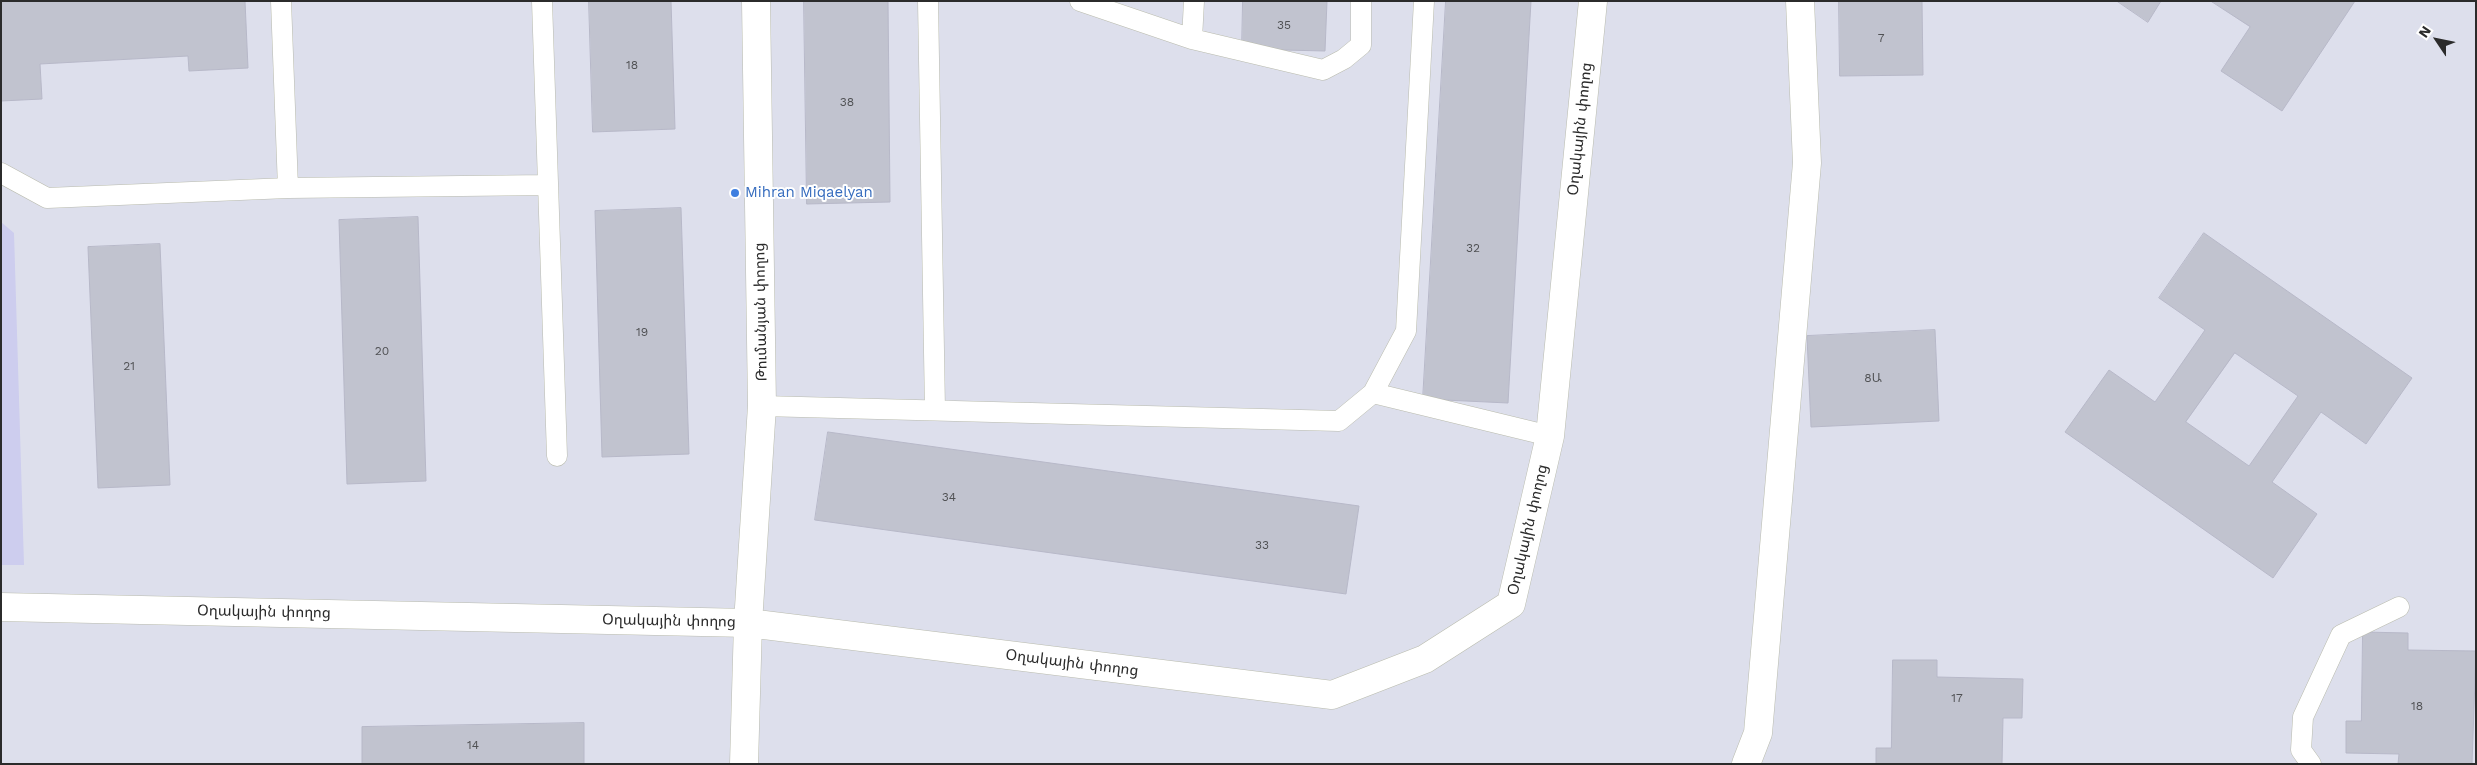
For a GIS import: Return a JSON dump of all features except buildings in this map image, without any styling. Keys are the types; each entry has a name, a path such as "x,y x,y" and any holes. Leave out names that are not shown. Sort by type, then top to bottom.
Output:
{"street":[{"name":"Թումանյան փողոց","path":"744,764 748,623 762,406 756,1"},
{"name":"Օղակային փողոց","path":"1,606 748,623 1332,695 1425,659 1511,604 1550,436 1593,1"},
{"path":"1746,764 1758,733 1806,163 1800,1"}],"lane":[{"path":"281,1 288,188"},
{"path":"542,1 557,456"},
{"path":"928,1 936,410"},
{"path":"1080,1 1192,39 1323,70 1344,59 1360,45 1361,1"},
{"path":"1192,39 1194,1"},
{"path":"762,406 1339,421 1373,393 1406,331 1424,1"},
{"path":"1,173 47,198 288,188 548,185"},
{"path":"1373,393 1550,436"},
{"path":"2310,764 2301,750 2303,717 2341,635 2399,607"}],"shaded area":[{"path":"1,222 14,233 24,565 1,565"}],"place":[{"name":"Mihran Miqaelyan","path":"735,193"}]}
